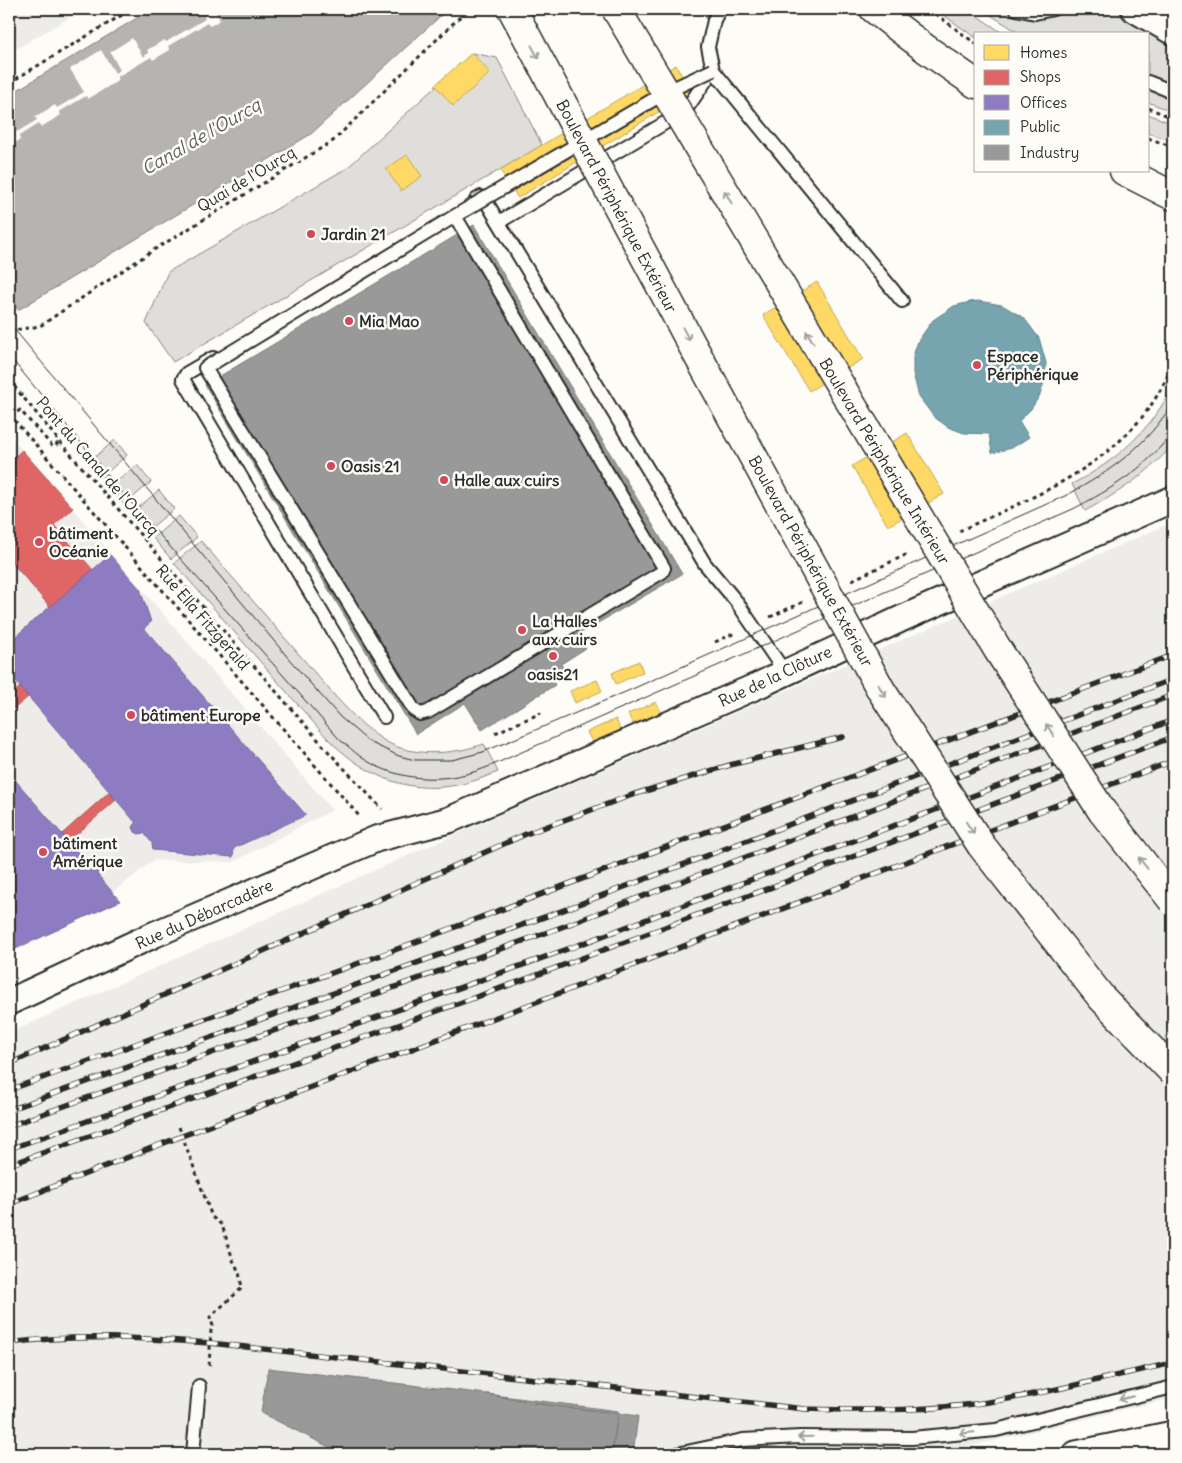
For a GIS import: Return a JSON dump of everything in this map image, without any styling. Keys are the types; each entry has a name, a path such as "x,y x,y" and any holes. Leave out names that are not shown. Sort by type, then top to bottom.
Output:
{"main road":[{"name":"Boulevard Périphérique Extérieur","path":"512,9 691,343 882,690 981,845 1100,997 1173,1072"},
{"name":"Boulevard Périphérique Intérieur","path":"616,9 998,650 1102,811 1173,901"},
{"path":"874,9 974,83"},
{"path":"1126,172 1173,196"}],"street":[{"path":"1134,9 1173,32"},
{"name":"Rue de la Clôture","path":"401,833 449,820 1173,498"},
{"name":"Rue du Débarcadère","path":"9,1002 153,935 376,839 401,833"},
{"path":"1076,1454 1173,1434"}],"lane":[{"path":"720,9 714,20 708,47 713,70 902,301"},
{"path":"1016,9 1035,13 1052,9"},
{"path":"455,216 664,568 662,572 428,712 420,714 414,710 205,370 206,367 455,216 668,91 713,70"},
{"path":"499,222 685,111 713,70"},
{"path":"1150,83 1173,92"},
{"path":"384,717 183,378 187,373 481,197 484,198 499,222 704,564 736,601 784,671"},
{"path":"193,1454 199,1386"},
{"path":"677,1454 743,1440 800,1437 912,1438 996,1430 1173,1387"}],"path":[{"path":"9,83 132,9"},
{"name":"Quai de l'Ourcq","path":"9,331 40,326 152,251 333,141 468,9"},
{"path":"929,9 974,43"},
{"path":"1150,109 1173,118"},
{"path":"1150,139 1173,147"},
{"path":"959,531 1057,486 1084,469 1120,441 1145,416 1166,381 1173,362"},
{"name":"Pont du Canal de l'Ourcq","path":"9,380 60,442 326,748 369,794"},
{"path":"10,415 20,410 53,447 60,442"},
{"name":"Rue Ella Fitzgerald","path":"10,415 363,820 376,839"},
{"path":"851,580 914,552"},
{"path":"715,642 806,600"},
{"path":"495,733 541,713"},
{"path":"178,1128 212,1216 222,1225 233,1260 239,1272 242,1288 210,1317 212,1326 208,1379 199,1386"}],"shaded area":[{"path":"9,9 84,9 9,53"},
{"path":"935,9 967,9 1001,32 974,32 974,37"},
{"path":"981,9 1173,9 1173,112 1150,103 1150,32 1018,32"},
{"name":"Jardin 21","path":"472,53 497,58 542,145 173,362 146,323 168,272 347,168"},
{"path":"1150,115 1173,124 1173,141 1150,134"},
{"path":"1173,385 1173,444 1143,474 1085,511 1072,484 1103,466 1131,443 1154,416"},
{"path":"9,435 332,810 233,862 154,860 113,892 120,901 9,952"},
{"path":"115,440 127,455 102,477 89,462"},
{"path":"137,465 151,482 124,505 110,487"},
{"path":"159,490 174,509 147,531 132,513"},
{"path":"179,516 197,537 171,559 153,538"},
{"path":"1173,522 1173,1398 938,1454 9,1454 9,1033 463,831"},
{"path":"201,541 330,690 369,730 395,746 417,752 463,750 484,744 498,772 462,784 420,787 386,779 355,762 327,738 174,563"}],"water":[{"name":"Canal de l'Ourcq","path":"152,9 448,9 311,134 18,310 9,294 9,95"}],"pier":[{"path":"214,9 220,20 210,26 207,23 168,46 170,50 153,60 151,57 117,77 119,80 88,99 86,96 59,112 61,115 41,127 39,124 19,136 20,140 9,146 9,133 15,129 17,132 37,120 35,117 55,105 57,108 84,92 70,69 101,50 115,73 120,70 110,52 132,38 143,57 149,53 147,50 164,40 166,42 205,19 204,16"}],"building: Homes":[{"path":"472,53 490,73 453,106 435,85"},
{"path":"676,65 691,92 518,198 500,170"},
{"path":"407,155 422,176 401,191 386,169"},
{"path":"817,282 863,359 809,391 763,315"},
{"path":"907,433 944,494 888,526 852,466"},
{"path":"639,661 643,672 616,684 612,673"},
{"path":"597,680 602,691 575,703 570,691"},
{"path":"656,702 661,712 633,724 628,714"},
{"path":"616,719 620,730 592,742 587,732"},
{"path":"797,1449 798,1454 771,1454"}],"building: Shops":[{"name":"bâtiment Océanie","path":"22,450 73,508 54,525 93,570 50,607 9,559 9,462"},
{"path":"20,687 28,697 9,713 9,697"},
{"path":"109,792 116,800 69,841 62,834"}],"building: Offices":[{"name":"bâtiment Europe","path":"110,555 140,589 151,622 144,628 306,815 234,848 233,857 153,850 152,843 144,833 139,834 135,832 133,827 136,823 9,674 9,642"},
{"name":"bâtiment Amérique","path":"9,773 88,864 93,862 97,864 99,868 97,874 120,901 9,952"}],"building: Public":[{"path":"978,301 1002,305 1024,318 1039,338 1046,363 1045,379 1040,395 1031,409 1019,421 1029,437 1012,448 992,453 989,434 964,433 948,427 934,417 919,397 913,373 913,356 918,341 933,320 954,306"}],"building: Industry":[{"name":"Halle aux cuirs","path":"474,225 682,574 579,634 586,648 561,664 565,671 552,679 555,685 482,730 465,703 416,734 205,385"},
{"path":"268,1368 487,1394 530,1403 618,1413 612,1454 380,1454 333,1449 261,1413"},
{"path":"487,1394 618,1411 618,1413 561,1407"},
{"path":"618,1413 638,1416 633,1454 612,1454"}],"tram line":[{"path":"9,323 289,659 340,717 369,742 399,756 415,760 452,760 483,752 630,690 1067,495 1098,477 1127,456 1152,431 1173,402"},
{"path":"9,356 121,491 340,740 361,757 385,770 412,777 425,778 453,777 491,766 1073,509 1115,485 1141,466 1173,431"}],"railway":[{"path":"9,1090 384,954 1173,655"},
{"path":"9,1110 561,911 1173,679"},
{"path":"9,1126 559,928 1173,695"},
{"path":"9,1149 576,946 1173,720"},
{"path":"9,1064 526,834 632,795 730,765 843,737"},
{"path":"9,1165 518,982 1173,737"},
{"path":"9,1204 182,1136 1173,761"},
{"path":"9,1343 59,1338 135,1338 210,1343 805,1409 830,1410 904,1409 978,1404 1045,1392 1173,1363"}],"place":[{"name":"Jardin 21","path":"311,234"},
{"name":"Mia Mao","path":"349,321"},
{"name":"Espace Périphérique","path":"977,365"},
{"name":"Oasis 21","path":"331,466"},
{"name":"Halle aux cuirs","path":"444,480"},
{"name":"bâtiment Océanie","path":"39,542"},
{"name":"La Halles aux cuirs","path":"522,630"},
{"name":"oasis21","path":"553,656"},
{"name":"bâtiment Europe","path":"131,715"},
{"name":"bâtiment Amérique","path":"43,852"}]}
